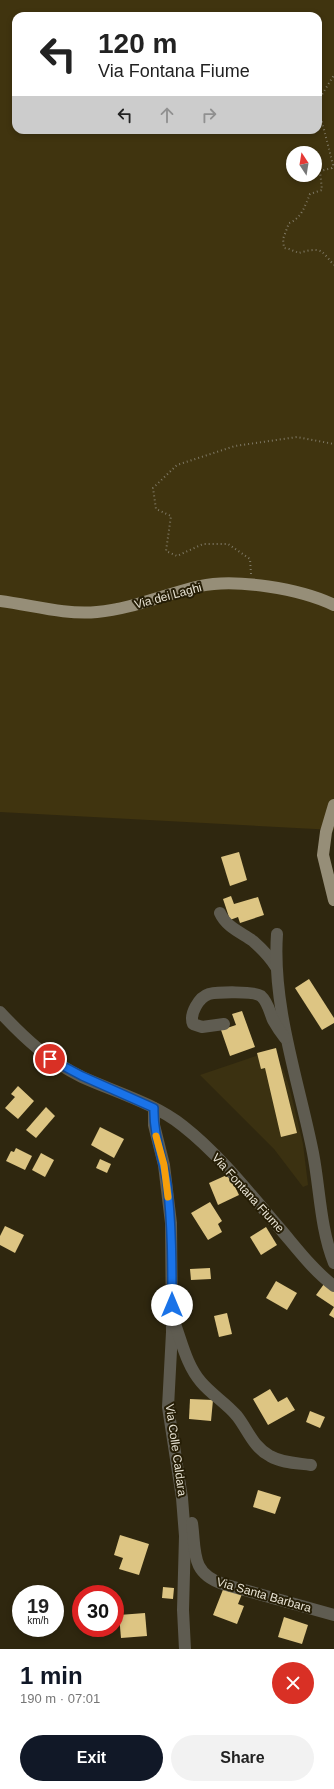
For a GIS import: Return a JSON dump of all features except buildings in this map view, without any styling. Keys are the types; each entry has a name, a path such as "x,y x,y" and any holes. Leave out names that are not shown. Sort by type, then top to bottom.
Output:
{"main road":[{"name":"Via dei Laghi","path":"0,601 62,611 86,613 122,608 208,585 225,583 249,585 308,596 334,605"},
{"path":"334,805 326,832 323,855 334,900"}],"street":[{"path":"220,913 226,923 261,948 277,968"},
{"path":"277,934 277,968 287,1041 314,1155 326,1237 334,1263"},
{"path":"224,1024 202,1027 194,1024 193,1014 203,998 214,993 257,994 263,998 273,1020 287,1041"},
{"name":"Via Fontana Fiume","path":"0,1012 25,1039 55,1062 88,1079 151,1107 183,1126 212,1153 250,1193 305,1258 334,1286"},
{"name":"Via Colle Caldara","path":"151,1107 164,1165 170,1205 172,1317 168,1416 182,1498 185,1536 183,1610 185,1649"},
{"path":"172,1317 196,1376 238,1418 255,1444 266,1454 280,1460 311,1465"},
{"name":"Via Santa Barbara","path":"182,1498 191,1520 197,1561 202,1572 208,1578 223,1584 334,1615"}],"path":[{"path":"322,94 334,75"},
{"path":"322,122 333,165 332,168 320,171 322,190 310,194 302,212 294,221 288,223 283,239 284,248 299,253 305,250 317,250 322,252 334,265"},
{"path":"249,585 252,572 250,559 228,544 203,544 177,556 166,551 171,516 156,509 153,488 177,465 235,446 297,437 334,444"}],"shaded area":[{"path":"0,0 334,0 334,830 0,812"},
{"path":"271,1051 284,1071 303,1144 308,1185 303,1187 274,1149 200,1075"}],"slow traffic":[{"path":"156,1136 164,1165 168,1197"}],"route":[{"path":"50,1059 82,1076 154,1108 154,1125 164,1165 170,1205 172,1305"}]}
